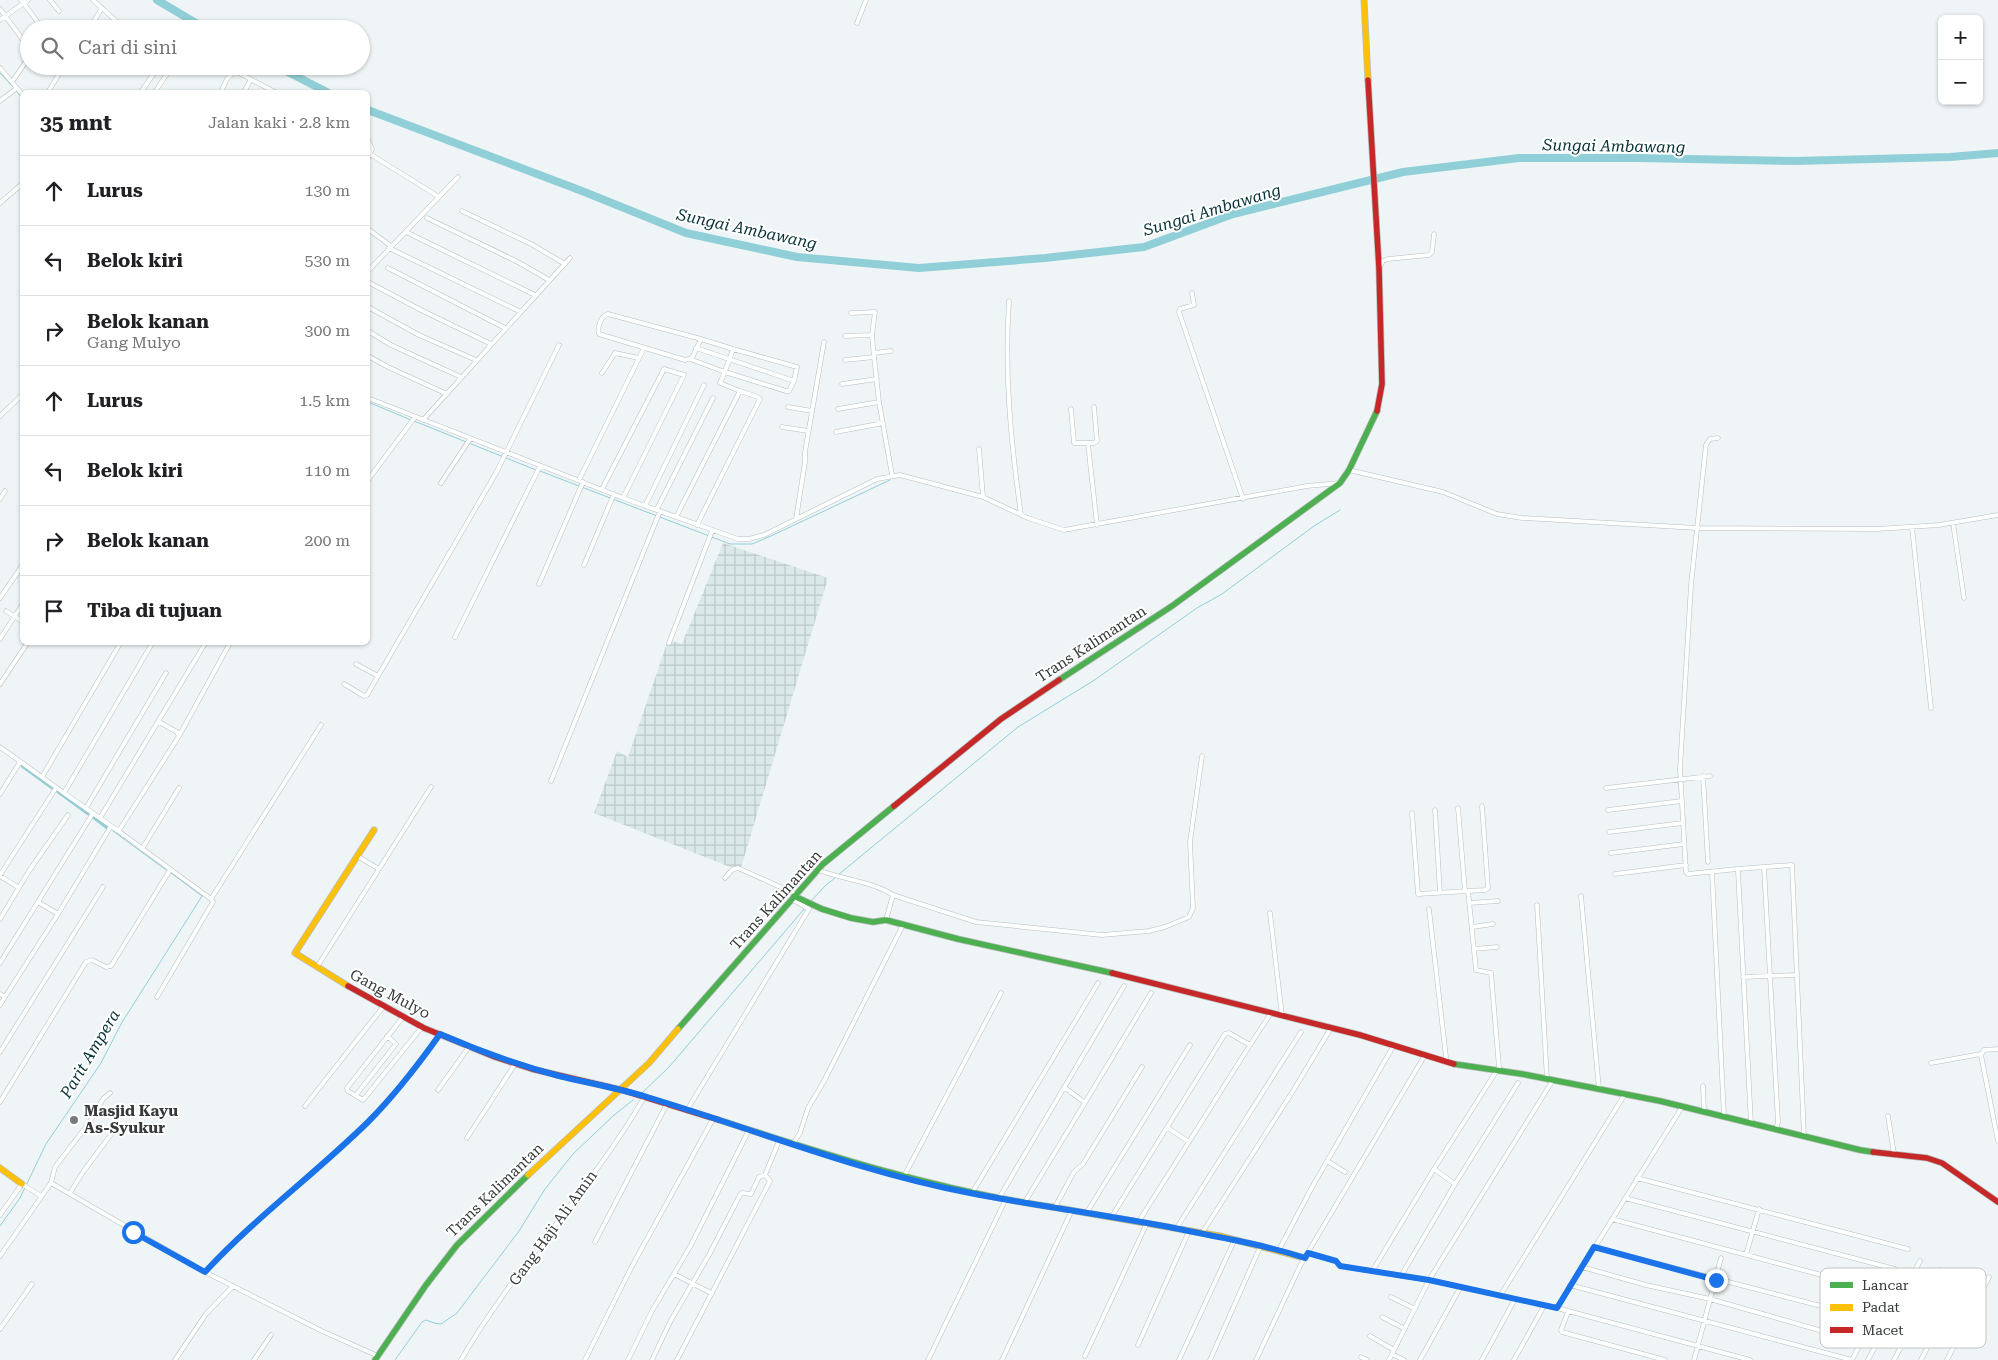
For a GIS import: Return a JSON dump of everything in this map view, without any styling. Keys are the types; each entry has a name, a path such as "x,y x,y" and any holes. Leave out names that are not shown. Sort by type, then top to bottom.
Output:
{"main road":[{"name":"Trans Kalimantan","path":"377,1358 426,1285 462,1240 664,1048 818,870 1001,719 1180,600 1340,483 1349,470 1372,422 1380,400 1382,369 1379,268 1364,0"},
{"path":"357,856 374,830"},
{"name":"Gang Mulyo","path":"357,856 296,951 296,954 383,1007 469,1047 515,1064 641,1095 793,1145 903,1178 999,1198 1112,1216 1235,1239 1307,1255"},
{"path":"794,896 807,905 861,921 874,923 886,920 1010,952 1103,971 1331,1028 1394,1045 1445,1062 1624,1094 1860,1150 1920,1157 1942,1163 1998,1202"},
{"path":"0,1168 21,1186"}],"street":[{"path":"0,20 22,2 28,0"},
{"path":"50,0 59,11"},
{"path":"93,0 115,20"},
{"path":"857,23 866,0"},
{"path":"22,2 36,20"},
{"path":"95,20 102,8"},
{"path":"0,10 20,36"},
{"path":"0,68 20,92"},
{"path":"12,82 20,70"},
{"path":"49,90 58,75"},
{"path":"142,90 153,75"},
{"path":"156,90 166,75"},
{"path":"222,90 231,75"},
{"path":"239,75 270,90"},
{"path":"245,90 250,81"},
{"path":"0,101 17,88"},
{"path":"370,157 439,197"},
{"path":"370,269 458,177"},
{"path":"0,203 20,186"},
{"path":"462,210 531,244 565,264"},
{"path":"427,218 518,262 549,280"},
{"path":"370,231 390,247 521,312"},
{"path":"408,233 535,295"},
{"path":"1379,268 1383,261 1388,259 1431,254 1434,234"},
{"path":"423,420 570,258"},
{"path":"388,268 505,328"},
{"path":"370,283 491,344"},
{"path":"1192,293 1194,306 1180,309 1179,312 1242,499"},
{"path":"1009,301 1006,361 1007,401 1013,463 1021,515"},
{"path":"370,308 419,335 476,360"},
{"path":"851,313 875,312 872,335 874,355 879,402 892,476"},
{"path":"608,314 701,339 795,366 798,369 788,392 690,359 685,360 644,348 599,334 598,330 604,316 608,314"},
{"path":"370,332 390,345 461,377"},
{"path":"845,336 872,335"},
{"path":"690,359 701,339"},
{"path":"796,519 808,431 824,342"},
{"path":"344,684 365,696 378,676 505,456 559,345"},
{"path":"539,584 581,482 644,348"},
{"path":"696,348 794,381"},
{"path":"697,525 760,399 720,383 733,349"},
{"path":"845,360 891,351"},
{"path":"602,373 615,353 639,358"},
{"path":"370,357 447,394"},
{"path":"602,489 664,369 684,375 623,498"},
{"path":"842,384 877,378"},
{"path":"646,506 704,385"},
{"path":"676,517 740,391"},
{"path":"0,416 20,398"},
{"path":"551,781 659,511 713,398"},
{"path":"370,399 470,439 505,456 602,489 613,497 623,498 697,525 711,535 738,539 749,539 764,535 871,482 892,476 910,477 983,497 1021,515 1064,530 1307,486 1340,483"},
{"path":"838,409 879,402"},
{"path":"788,407 812,411"},
{"path":"1071,409 1074,443 1088,444 1097,441 1094,407"},
{"path":"370,477 415,417"},
{"path":"836,432 883,423"},
{"path":"782,427 808,431"},
{"path":"1718,438 1710,439 1706,445 1692,585 1680,779 1686,872 1688,874 1792,865 1804,1136"},
{"path":"441,483 470,439"},
{"path":"1088,444 1097,525"},
{"path":"979,449 983,497"},
{"path":"455,637 539,468"},
{"path":"1349,470 1443,492 1505,516 1697,528 1877,529 1954,523 1998,515"},
{"path":"0,498 5,491"},
{"path":"584,564 613,497"},
{"path":"1954,523 1964,598"},
{"path":"1912,527 1931,708"},
{"path":"669,643 711,535"},
{"path":"0,598 20,569"},
{"path":"0,639 20,607"},
{"path":"6,611 20,620"},
{"path":"0,684 26,645"},
{"path":"42,777 119,645"},
{"path":"64,793 151,645"},
{"path":"100,818 204,645"},
{"path":"118,830 178,736 229,645"},
{"path":"356,664 378,676"},
{"path":"86,808 166,673"},
{"path":"159,722 177,732 178,736"},
{"path":"211,899 321,725"},
{"path":"0,747 118,830 211,899 213,904 156,998"},
{"path":"818,870 976,922 1094,935 1149,931 1189,917 1193,908 1190,842 1202,756"},
{"path":"0,794 20,762"},
{"path":"1703,776 1708,862"},
{"path":"1606,788 1710,776"},
{"path":"20,888 0,875 56,788"},
{"path":"142,849 179,788"},
{"path":"317,967 431,788"},
{"path":"1608,810 1682,801"},
{"path":"1412,814 1417,892 1419,894 1485,890 1488,888 1482,806"},
{"path":"1372,1270 1500,1067 1491,973 1476,970 1458,808"},
{"path":"1435,810 1440,893"},
{"path":"0,963 93,813"},
{"path":"0,919 68,814"},
{"path":"1609,832 1683,823"},
{"path":"0,1006 111,826"},
{"path":"1611,853 1684,844"},
{"path":"357,856 379,869"},
{"path":"1615,874 1686,865"},
{"path":"1764,867 1778,1122 1776,1129"},
{"path":"725,878 734,868 738,868 794,896"},
{"path":"1737,869 1751,1124"},
{"path":"0,1102 86,962 92,960 106,967 112,966 170,870"},
{"path":"1712,872 1724,1118"},
{"path":"0,1052 103,887"},
{"path":"886,920 893,895"},
{"path":"1581,896 1599,1089"},
{"path":"1469,903 1498,901"},
{"path":"38,902 58,914"},
{"path":"686,1110 808,910 807,905"},
{"path":"1389,1360 1429,1280 1550,1080 1537,905"},
{"path":"1429,908 1446,1057 1445,1062"},
{"path":"1270,913 1282,1016"},
{"path":"1472,927 1493,924"},
{"path":"793,1145 800,1133 808,1108 824,1083 903,925"},
{"path":"1474,950 1497,947"},
{"path":"1743,977 1796,975"},
{"path":"972,1193 1098,983"},
{"path":"999,1198 1124,986"},
{"path":"903,1178 930,1120 1001,993"},
{"path":"1025,1202 1150,993"},
{"path":"0,994 5,997"},
{"path":"305,1106 383,1007"},
{"path":"1139,1222 1271,1013"},
{"path":"403,1017 347,1088 356,1095 365,1099 423,1026"},
{"path":"1202,1233 1331,1028"},
{"path":"1176,1229 1302,1032"},
{"path":"1112,1216 1226,1033 1250,1045"},
{"path":"205,1272 284,1196 368,1121 416,1068 440,1034"},
{"path":"356,1095 396,1044 387,1036"},
{"path":"1087,1212 1190,1045"},
{"path":"1279,1250 1327,1161 1394,1045"},
{"path":"438,1090 469,1047"},
{"path":"1931,1063 1981,1054 1985,1050 1998,1048"},
{"path":"1981,1054 1998,1141"},
{"path":"1256,1360 1283,1300 1307,1255 1425,1055"},
{"path":"467,1138 515,1064"},
{"path":"1055,1207 1074,1172 1083,1164 1142,1067"},
{"path":"1401,1276 1455,1184 1518,1083"},
{"path":"1704,1086 1704,1112"},
{"path":"1064,1087 1084,1102"},
{"path":"0,1256 51,1183 55,1167 110,1093"},
{"path":"1500,1296 1624,1094"},
{"name":"Gang Haji Ali Amin","path":"461,1360 487,1319 616,1141 641,1095"},
{"path":"595,1242 667,1104"},
{"path":"1557,1308 1682,1107"},
{"path":"1888,1116 1894,1154"},
{"path":"585,1360 631,1268 713,1119"},
{"path":"70,1193 118,1125"},
{"path":"1168,1128 1189,1142"},
{"path":"628,1360 652,1310 691,1245 749,1130"},
{"path":"652,1360 670,1322 740,1195 742,1193 751,1194 759,1177 765,1175 779,1140"},
{"path":"1327,1161 1345,1172"},
{"path":"1434,1169 1455,1184"},
{"path":"677,1360 770,1181 765,1175"},
{"path":"1637,1178 1908,1249"},
{"path":"51,1183 205,1272 377,1358"},
{"path":"0,1215 21,1186 29,1188 42,1196"},
{"path":"1625,1198 1891,1268"},
{"path":"928,1360 1006,1199"},
{"path":"1746,1255 1759,1209"},
{"path":"1002,1360 1072,1210"},
{"path":"1612,1219 1820,1275"},
{"path":"1086,1356 1147,1223"},
{"path":"1138,1345 1189,1231"},
{"path":"1179,1360 1235,1239"},
{"path":"1210,1360 1261,1245"},
{"path":"1594,1247 1820,1306"},
{"path":"1307,1255 1336,1261 1340,1266 1429,1280 1557,1308 1750,1360"},
{"path":"1694,1360 1721,1258"},
{"path":"1916,1268 1920,1261"},
{"path":"1582,1267 1710,1299 1820,1330"},
{"path":"674,1274 711,1293"},
{"path":"1986,1281 1988,1277"},
{"path":"0,1329 32,1284"},
{"path":"1570,1285 1852,1360 1858,1348"},
{"path":"175,1360 206,1314 233,1286"},
{"path":"1420,1360 1460,1288"},
{"path":"1391,1297 1415,1309"},
{"path":"1482,1360 1516,1299"},
{"path":"1514,1360 1544,1306"},
{"path":"1568,1312 1560,1330 1562,1332 1665,1360"},
{"path":"1382,1317 1405,1329"},
{"path":"254,1360 271,1335"},
{"path":"1370,1336 1404,1360"},
{"path":"1868,1360 1874,1348"},
{"path":"1894,1360 1900,1348"},
{"path":"1921,1360 1927,1348"},
{"path":"1947,1360 1953,1348"},
{"path":"1361,1357 1367,1360"}],"shaded area":[{"path":"723,543 828,578 740,871 594,813 617,751 628,757 668,640 682,644"}],"waterway":[{"name":"Sungai Ambawang","path":"157,0 191,20"},
{"path":"0,73 13,87"},
{"name":"Sungai Ambawang","path":"294,75 323,90"},
{"path":"17,92 20,96"},
{"name":"Sungai Ambawang","path":"370,111 582,191 686,233 797,257 919,268 1045,258 1144,247 1233,214 1403,172 1519,158 1795,161 1950,157 1998,153"},
{"path":"370,403 411,420"},
{"path":"414,421 536,470"},
{"path":"540,471 730,544 752,544 890,480"},
{"path":"838,875 1018,727 1093,681 1197,608 1222,594 1314,526 1340,510"},
{"path":"23,766 52,787"},
{"path":"58,791 88,813"},
{"path":"94,817 107,827"},
{"path":"113,831 166,870"},
{"name":"Parit Ampera","path":"0,1226 20,1198 46,1144 101,1063 121,1024 202,896 171,873"},
{"path":"811,901 835,878"},
{"path":"641,1094 669,1067 805,908"},
{"path":"395,1360 422,1322 426,1320 441,1324 457,1313 519,1231 545,1189 573,1154 633,1100"}],"traffic: fast":[{"path":"1059,680 1172,606 1340,483 1349,470 1377,411"},
{"path":"678,1029 823,864 894,806"},
{"path":"794,896 822,909 851,918 873,922 886,920 958,939 1112,973"},
{"path":"1454,1064 1522,1074 1660,1101 1873,1152"},
{"path":"719,1120 884,1171 967,1191 1052,1207"},
{"path":"375,1360 426,1285 457,1245 528,1175"}],"traffic: slow":[{"path":"1364,0 1368,80"},
{"path":"348,986 295,953 374,830"},
{"path":"528,1175 649,1063 678,1029"},
{"path":"0,1168 22,1184"},
{"path":"1052,1207 1220,1236 1305,1258"}],"traffic: jam":[{"path":"1368,80 1379,268 1382,384 1377,411"},
{"path":"894,806 1001,719 1059,680"},
{"path":"1112,973 1360,1035 1454,1064"},
{"path":"348,986 424,1028 495,1057 532,1069 622,1090 719,1120"},
{"path":"1873,1152 1927,1158 1942,1163 1998,1202"}],"place":[{"name":"Masjid Kayu As-Syukur","path":"74,1120"}],"route":[{"path":"133,1232 205,1272 284,1196 368,1121 416,1068 440,1034 515,1064 645,1096 903,1178 1015,1201 1221,1236 1270,1247 1305,1258 1308,1253 1336,1261 1340,1266 1429,1280 1557,1308 1594,1247 1716,1280"}]}
